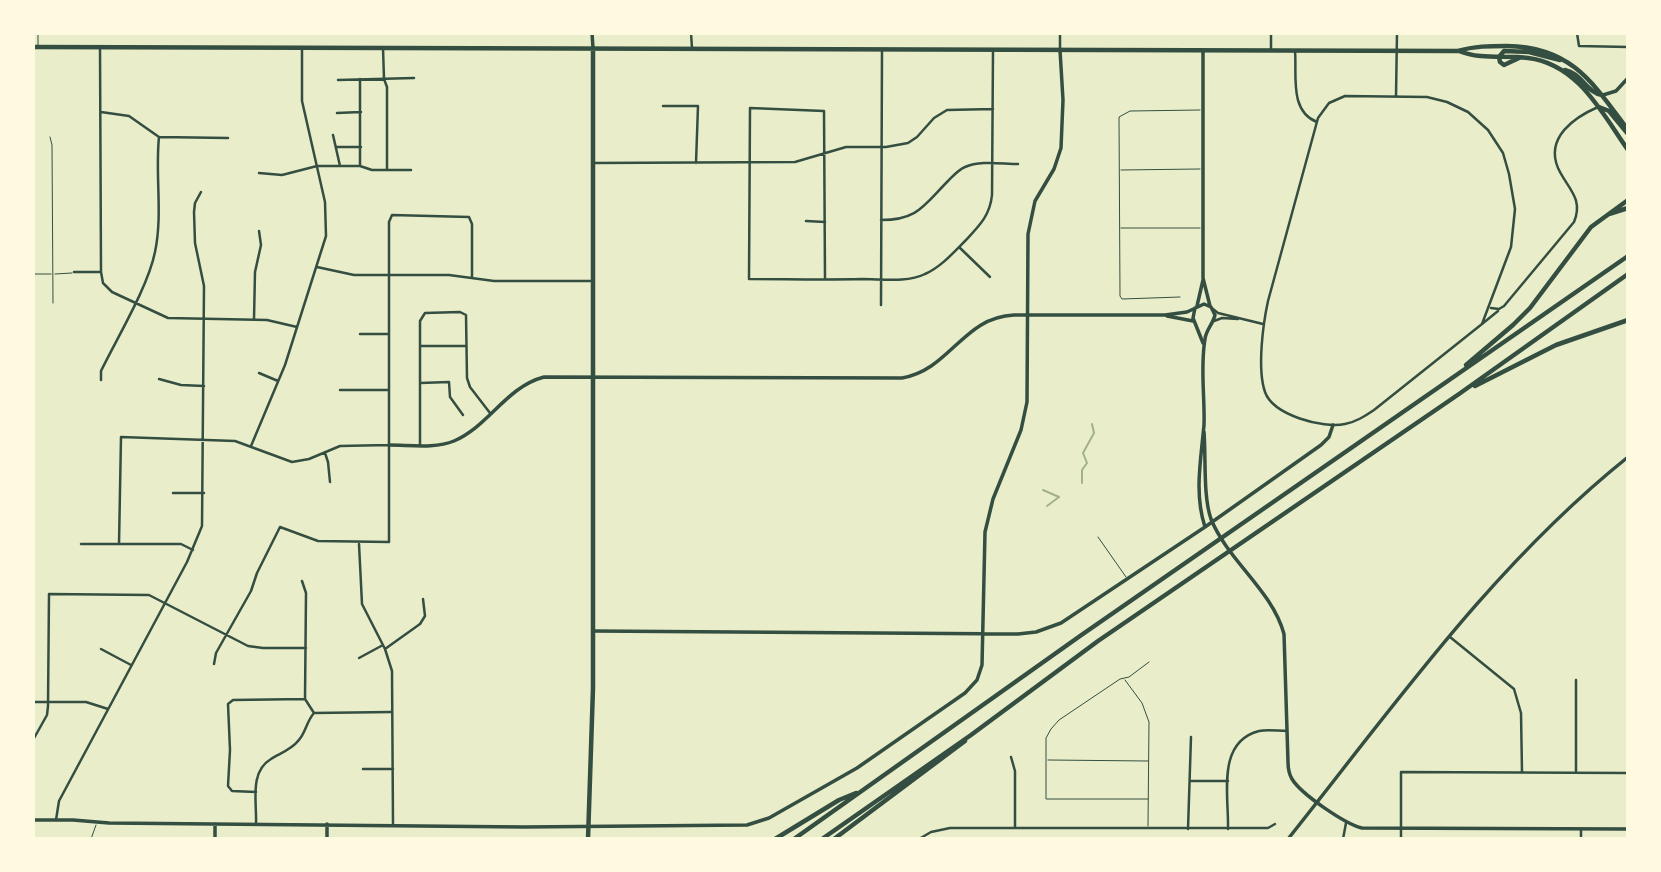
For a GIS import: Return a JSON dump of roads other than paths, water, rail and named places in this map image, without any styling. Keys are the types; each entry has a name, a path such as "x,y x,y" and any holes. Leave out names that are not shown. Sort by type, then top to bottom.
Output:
{"main road":[{"path":"35,47 1295,51 1458,51 1472,47 1526,47 1545,51 1568,61 1585,75 1603,95 1628,132"},
{"path":"588,839 593,631 593,48"},
{"path":"1458,51 1472,56 1538,60 1572,71 1595,94 1603,95"},
{"path":"1499,57 1505,51 1524,51 1568,61"},
{"path":"1560,69 1582,86 1628,150"},
{"path":"1598,107 1608,110 1628,132"},
{"path":"1444,383 1521,316 1545,289 1591,227 1628,200"},
{"path":"1605,215 1628,208"},
{"path":"794,839 1080,636 1628,256"},
{"path":"822,839 971,735 1098,641 1459,394 1628,274"},
{"path":"1459,394 1535,354 1628,320"},
{"path":"834,839 960,747 971,735"},
{"path":"775,839 839,800 863,790"}],"street":[{"path":"592,33 593,48"},
{"path":"691,33 692,48"},
{"path":"33,820 97,823 739,826 758,823 858,768 960,698 976,682 982,665 985,532 993,499 1016,447 1024,414 1028,382 1029,221 1035,201 1055,169 1062,148 1060,33"},
{"path":"1271,33 1271,50"},
{"path":"1396,96 1397,33"},
{"path":"1577,33 1579,46 1628,47"},
{"path":"100,47 101,272 107,288 169,318 254,319 282,322 297,327"},
{"path":"251,446 278,381 324,249 327,218 302,101 302,47"},
{"path":"383,48 384,79 387,87 387,170"},
{"path":"881,305 882,49"},
{"path":"825,279 824,111 750,108 749,279 825,279 881,279 905,279 923,276 960,247 984,221 990,209 993,164 993,49"},
{"path":"1203,50 1203,278 1200,300 1192,315 1200,332 1203,349 1209,510 1217,530 1276,615 1285,636 1290,775 1296,784 1346,823 1362,828 1628,829"},
{"path":"1295,51 1298,104 1304,115 1317,122"},
{"path":"338,80 414,78"},
{"path":"1603,95 1616,92 1628,78"},
{"path":"360,79 360,166"},
{"path":"1482,324 1510,250 1515,222 1512,188 1503,153 1489,130 1463,108 1432,98 1396,96 1340,97 1326,106 1317,122 1263,324 1262,376 1268,398 1278,408 1316,423 1332,425 1352,423 1365,416 1414,380 1482,324 1506,304 1574,222 1576,198 1557,166 1556,145 1567,124 1598,107"},
{"path":"663,106 698,106 696,163"},
{"path":"593,163 796,163 846,147 908,143 934,118 947,110 993,109"},
{"path":"101,112 129,116 159,137 228,138"},
{"path":"337,113 360,112"},
{"path":"333,135 340,166"},
{"path":"101,380 101,371 148,273 157,238 159,137"},
{"path":"336,147 361,147"},
{"path":"881,220 907,218 917,212 966,166 1018,164"},
{"path":"259,173 282,175 317,166 411,170"},
{"path":"56,820 59,801 187,562 202,526 203,274 197,254 194,212 201,192"},
{"path":"214,664 216,653 251,591 280,527 318,541 389,542 389,222 392,215 469,217 472,224 471,277"},
{"path":"806,221 825,222"},
{"path":"254,319 256,272 261,244 259,232"},
{"path":"960,247 990,277"},
{"path":"317,267 345,274 471,277 494,281 594,281"},
{"path":"74,272 101,272"},
{"path":"1203,278 1215,315 1206,334 1203,349"},
{"path":"1165,315 1187,312 1205,304 1218,313 1263,324"},
{"path":"1490,307 1500,309"},
{"path":"420,445 420,321 424,314 464,313 467,378 470,387 490,413"},
{"path":"119,544 121,438 235,441 292,462 300,462 349,444 445,444 460,438 520,387 538,379 907,377 934,365 969,332 985,321 1006,315 1165,315 1189,318 1202,326 1222,318 1241,319"},
{"path":"360,334 388,334"},
{"path":"420,346 466,346"},
{"path":"259,373 278,381"},
{"path":"159,379 181,385 204,386"},
{"path":"420,383 449,382 450,397 463,415"},
{"path":"340,390 388,390"},
{"path":"593,631 1018,634 1050,628 1205,527 1321,445 1329,437 1332,425"},
{"path":"1204,427 1200,448 1200,506 1205,527"},
{"path":"324,453 330,482"},
{"path":"1289,839 1450,637 1534,542 1628,457"},
{"path":"173,493 204,493"},
{"path":"359,543 362,604 384,647 392,670 393,824"},
{"path":"81,544 181,544 193,550"},
{"path":"302,581 306,593 305,699 314,713"},
{"path":"33,740 47,715 49,594 144,594 165,601 254,648 306,649"},
{"path":"359,658 384,647 420,624 425,616 423,599"},
{"path":"1450,637 1514,689 1521,713 1521,772"},
{"path":"101,649 131,665"},
{"path":"1576,680 1576,773"},
{"path":"256,792 229,790 229,701 305,699"},
{"path":"33,702 94,703 107,709"},
{"path":"314,713 393,712"},
{"path":"256,824 257,775 265,762 299,741 314,713"},
{"path":"1228,828 1228,761 1233,751 1243,739 1254,733 1265,730 1287,731"},
{"path":"1188,829 1191,737"},
{"path":"1011,757 1015,771 1015,828"},
{"path":"363,769 393,769"},
{"path":"1401,839 1401,772 1628,772"},
{"path":"1190,780 1228,781"},
{"path":"1343,839 1346,823"},
{"path":"215,824 215,839"},
{"path":"327,824 327,839"},
{"path":"919,839 930,832 940,830 1268,828 1276,824"},
{"path":"1581,830 1581,839"}],"lane":[{"path":"35,47 38,33"},
{"path":"1180,297 1122,299 1120,296 1119,117 1130,111 1202,110"},
{"path":"50,137 53,303"},
{"path":"1120,170 1203,169"},
{"path":"1119,228 1203,228"},
{"path":"33,274 74,272"},
{"path":"1098,537 1127,579"},
{"path":"1148,799 1046,799 1046,738 1059,720 1149,662"},
{"path":"1124,678 1146,711 1149,722 1148,828"},
{"path":"1046,760 1149,761"},
{"path":"91,839 97,823"}],"waterway":[{"path":"1082,483 1082,470 1087,463 1083,453 1094,433 1092,424"},
{"path":"1043,490 1059,497"},
{"path":"1047,506 1059,497"}]}
